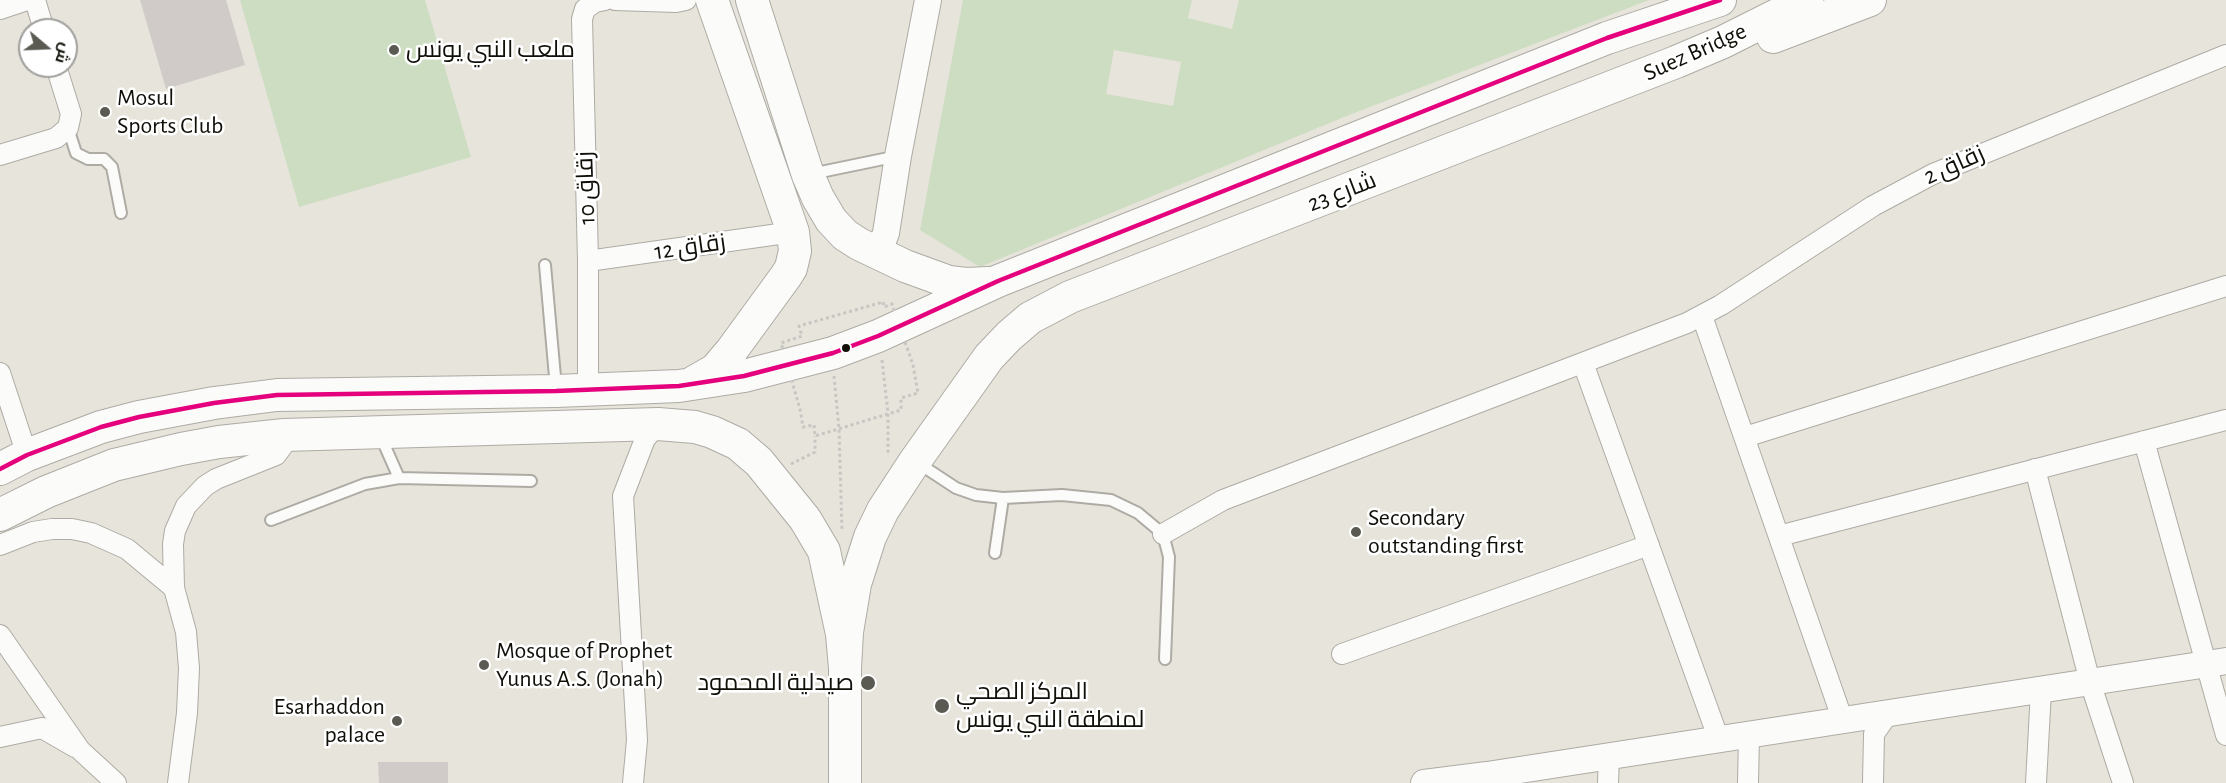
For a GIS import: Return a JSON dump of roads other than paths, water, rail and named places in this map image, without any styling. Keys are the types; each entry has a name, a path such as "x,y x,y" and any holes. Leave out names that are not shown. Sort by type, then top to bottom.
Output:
{"main road":[{"path":"0,469 27,455 101,428 139,417 214,403 277,396 556,392 679,387 705,377 715,370 746,332 791,268 795,251 793,232 712,0"},
{"path":"752,0 808,175 831,220 845,235 859,244 905,266 949,282 966,285 998,281"},
{"name":"Suez Bridge","path":"1607,38 1720,0"},
{"name":"Suez Bridge","path":"1615,86 1723,42 1807,0"},
{"path":"1615,86 1718,58 1870,0"},
{"path":"1607,38 1679,1"},
{"name":"شارع 23","path":"679,387 744,376 833,353 878,336 998,281 1607,38"},
{"name":"شارع 23","path":"845,668 850,607 861,562 902,461 1009,336 1030,318 1070,297 1615,86"},
{"path":"277,396 284,435"},
{"path":"0,515 46,492 114,465 181,449 284,435 658,424 695,427 725,437 749,453 805,519 824,550 843,634 845,783"}],"street":[{"path":"0,9 27,0"},
{"path":"35,0 40,18"},
{"name":"زقاق 10","path":"588,391 588,261 582,19 585,9 595,2 605,0"},
{"path":"615,0 676,2 687,0"},
{"path":"859,244 873,247 882,243 884,239 928,0"},
{"name":"زقاق 2","path":"1163,534 1223,500 1673,330 1702,316 1874,206 1933,174 2226,56"},
{"path":"0,155 56,138 68,128 71,114 60,78"},
{"name":"زقاق 12","path":"588,261 793,232"},
{"path":"1745,437 2226,286"},
{"path":"1702,316 1843,721"},
{"path":"1583,363 1719,740"},
{"path":"0,373 4,400 27,455"},
{"path":"1779,536 2226,420"},
{"path":"633,783 637,740 622,496 645,439 658,424"},
{"path":"178,783 187,714 189,668 186,632 174,588 173,544 178,524 186,506 195,496 216,479 272,458 280,452 284,435"},
{"path":"2144,441 2217,663 2226,735"},
{"path":"2035,469 2090,682 2123,783"},
{"path":"0,545 33,532 52,529 91,532 127,549 174,588"},
{"path":"1342,654 1649,546"},
{"path":"0,635 80,750"},
{"path":"1424,783 1487,779 1609,756 2217,663"},
{"path":"2036,783 2042,690"},
{"path":"1873,783 1874,734 1888,714"},
{"path":"0,737 42,728 80,750 116,783"},
{"path":"1748,783 1749,735"},
{"path":"1608,783 1609,756"}],"lane":[{"path":"68,128 76,153 88,159 104,159 112,166 122,213"},
{"path":"808,175 898,156"},
{"path":"545,265 556,392"},
{"path":"379,432 399,478"},
{"path":"902,461 956,488 976,495 1003,498 1062,495 1111,500 1138,513 1163,534 1169,557 1164,659"},
{"path":"271,520 365,484 399,478 531,481"},
{"path":"995,553 1003,498"}],"place":[{"name":"ملعب النبي يونس","path":"394,50"},
{"name":"Mosul Sports Club","path":"105,112"},
{"name":"Secondary outstanding first","path":"1356,532"},
{"name":"Mosque of Prophet Yunus A.S. (Jonah)","path":"484,665"},
{"name":"صيدلية المحمود","path":"868,683"},
{"name":"المركز الصحي لمنطقة النبي يونس","path":"942,706"},
{"name":"Esarhaddon palace","path":"397,721"}]}
